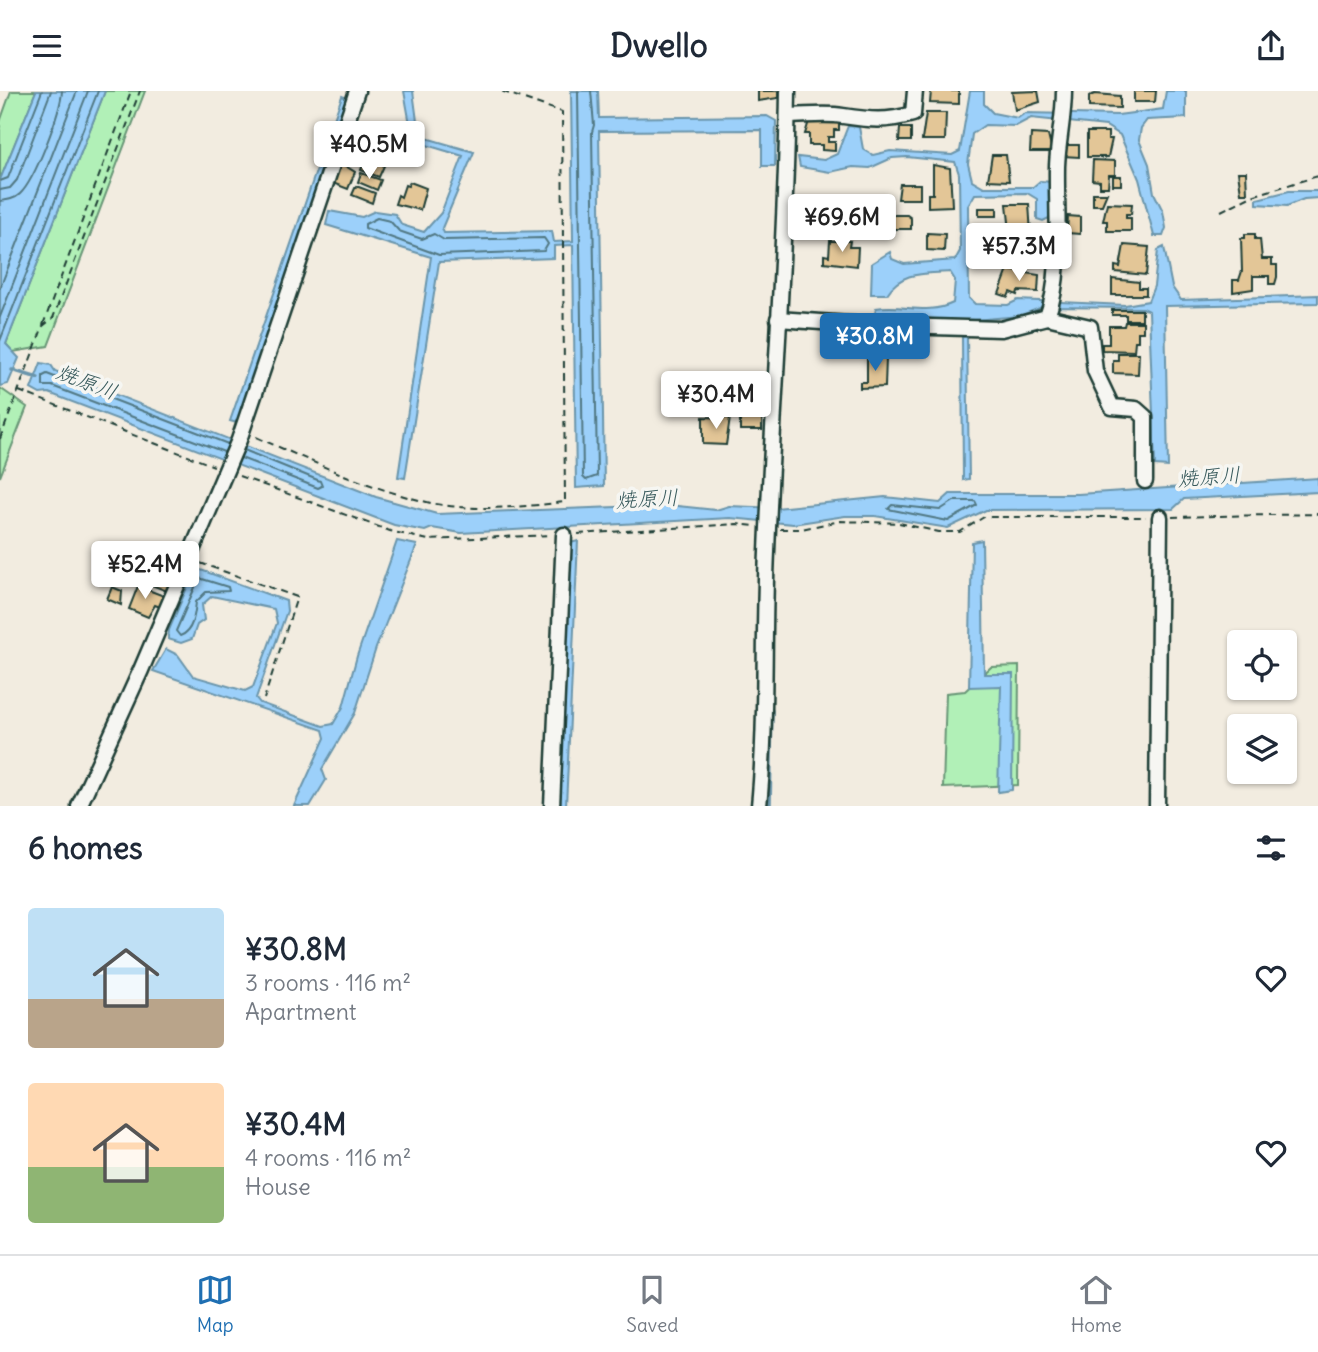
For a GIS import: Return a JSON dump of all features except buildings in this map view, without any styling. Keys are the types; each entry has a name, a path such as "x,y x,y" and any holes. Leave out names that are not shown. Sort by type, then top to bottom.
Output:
{"street":[{"path":"79,806 227,471 357,91"},
{"path":"759,806 768,528 778,319 785,237 788,91"},
{"path":"788,116 842,115 862,121 896,118 913,114 915,91"},
{"path":"1050,308 1064,91"},
{"path":"778,319 864,325 1001,329 1050,308 1090,327 1095,371 1112,407 1136,409 1145,417 1145,481"},
{"path":"1157,806 1160,517"},
{"path":"552,806 564,535"}],"path":[{"path":"0,439 131,91"},
{"path":"43,326 53,318 140,91"},
{"path":"240,436 369,485 433,503 520,507 565,502 562,112 501,91"},
{"path":"1221,211 1252,196 1318,176"},
{"path":"19,391 390,531 428,540 737,524 801,529 840,521 899,523 939,532 960,532 984,517 1318,514"},
{"path":"189,559 297,597 264,699"}],"green space":[{"path":"11,91 36,91 0,180 0,122"},
{"path":"105,91 145,91 48,346 13,352 6,344"},
{"path":"0,388 27,407 0,477"},
{"path":"1019,666 1018,785 943,788 946,693 965,691 991,667"}],"water":[{"path":"36,91 105,91 6,344 19,358 8,384 0,386 0,180"},
{"path":"404,91 413,91 419,136 474,152 442,228 444,233 552,231 554,242 573,241 571,91 598,91 599,118 767,116 776,121 775,166 762,166 762,130 599,131 604,486 576,488 573,245 554,246 554,258 439,262 405,478 398,477 431,257 326,225 329,211 362,217 375,211 395,214 402,225 424,232 441,213 463,156 413,141"},
{"path":"970,91 984,91 984,104 993,113 1018,118 1025,113 1118,115 1163,109 1166,91 1186,91 1186,118 1147,120 1141,128 1139,140 1149,164 1154,193 1163,211 1166,228 1163,236 1154,236 1139,179 1120,135 1106,126 1031,118 1016,126 985,125 972,134 968,164 972,180 984,187 1033,187 1040,181 1052,182 1049,218 1043,221 1037,219 1037,199 1027,193 975,194 968,206 969,298 975,304 1008,305 1018,300 1125,305 1148,301 1154,286 1158,250 1164,247 1172,287 1181,300 1318,295 1318,303 1165,306 1168,467 1155,466 1149,311 1143,308 1042,307 1020,316 962,321 899,319 875,314 876,308 934,309 953,303 955,280 950,272 906,277 887,294 871,294 872,263 890,252 892,259 904,264 955,260 960,251 959,174 955,162 892,158 870,168 853,167 830,172 800,167 798,157 824,160 837,154 848,126 859,127 863,149 873,155 890,151 952,155 960,151"},
{"path":"342,96 347,98 237,423 230,421"},
{"path":"1289,191 1318,191 1318,198 1304,199 1287,206 1257,204 1257,199"},
{"path":"967,336 969,479 963,480 962,337"},
{"path":"41,363 51,365 55,371 376,497 437,514 668,505 716,510 729,506 776,508 885,497 940,503 950,494 1078,494 1318,478 1318,492 1184,499 1173,509 986,510 948,528 875,516 845,516 793,524 730,518 461,533 432,528 425,531 394,525 49,393 40,394 31,389"},
{"path":"982,540 984,674 1013,674 1012,790 998,792 1001,686 969,687 972,542"},
{"path":"397,541 417,545 376,648 355,713 322,769 326,780 310,806 294,806 325,738 323,730 153,671 166,649 178,655 193,676 245,691 253,687 277,623 274,609 212,596 202,605 204,620 197,625 192,639 181,643 168,639 169,630 194,571 201,570 286,601 287,611 256,698 260,703 323,726 333,724 343,707 357,656"},
{"path":"578,541 566,806 557,806 570,543"}],"waterway":[{"name":"焼原川","path":"12,370 38,378"},
{"path":"770,806 772,710"}]}
